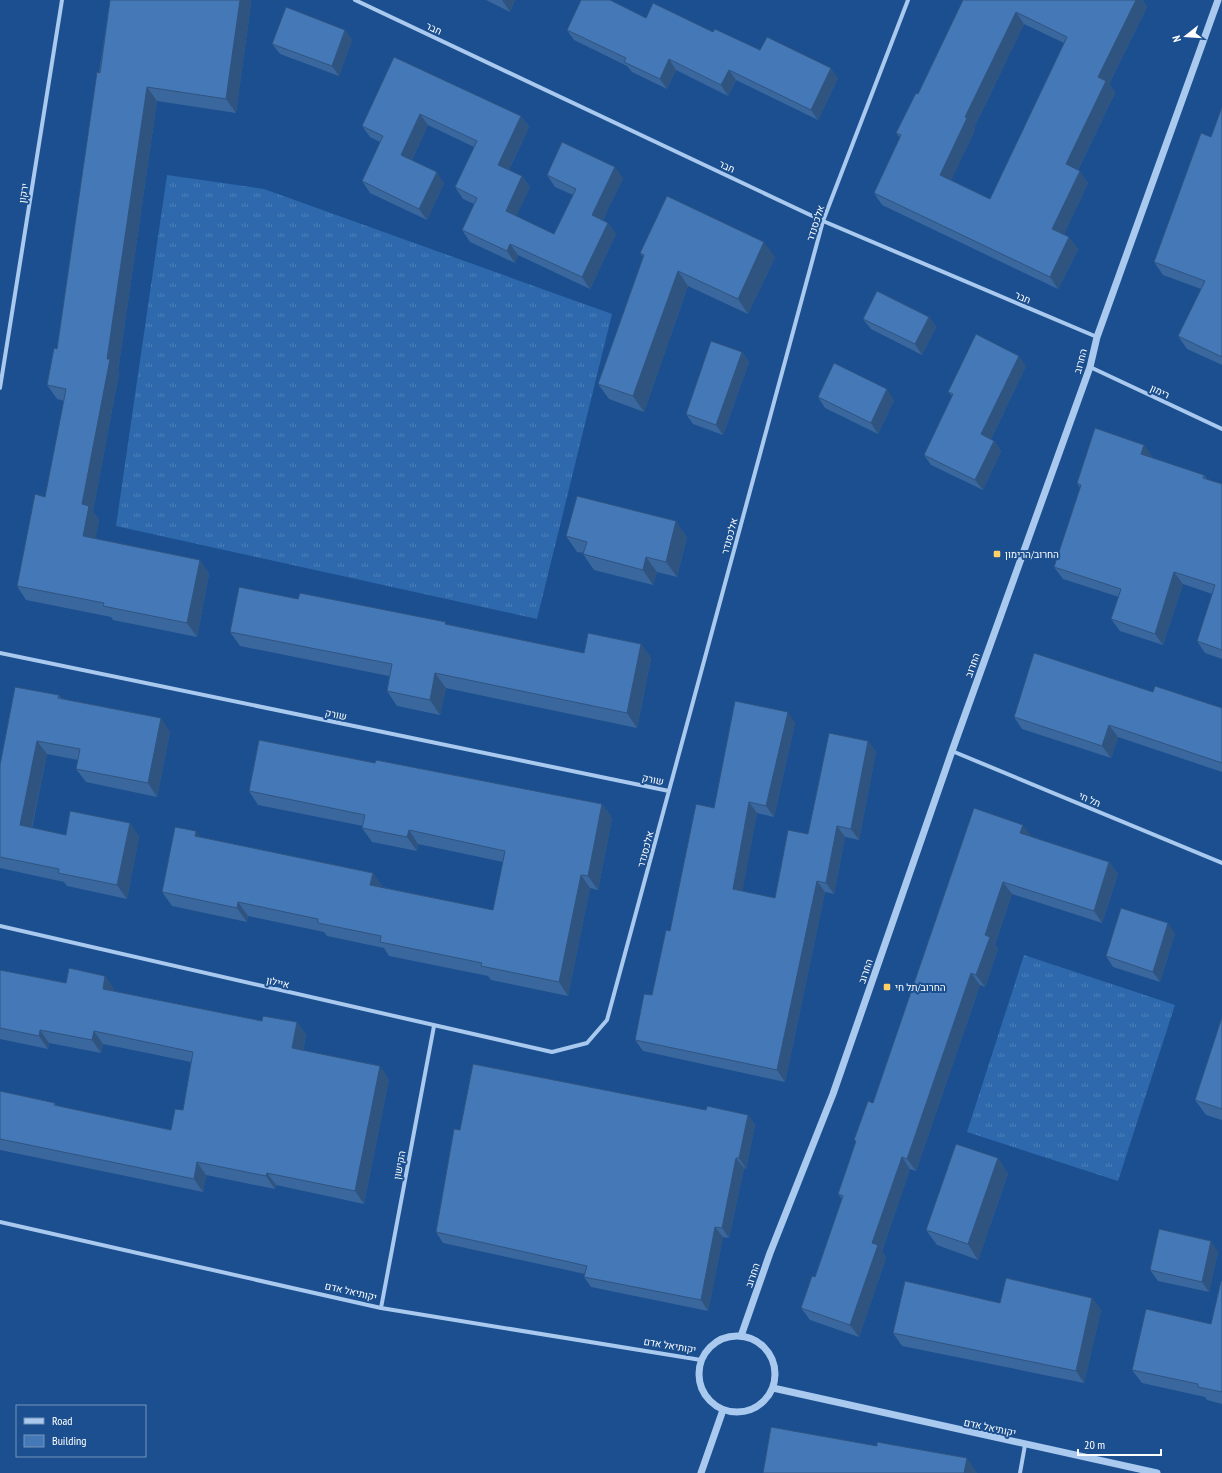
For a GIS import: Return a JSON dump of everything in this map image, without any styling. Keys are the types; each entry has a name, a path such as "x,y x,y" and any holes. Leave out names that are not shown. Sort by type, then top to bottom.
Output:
{"street":[{"name":"ירקון","path":"0,388 62,0"},
{"name":"חבר","path":"355,0 823,221 1096,337"},
{"name":"אלכסנדר","path":"552,1052 587,1042 607,1020 823,221 908,0"},
{"name":"החרוב","path":"741,1336 770,1253 834,1094 952,750 1090,367 1096,337 1218,0"},
{"name":"רימון","path":"1090,367 1222,429"},
{"name":"שורק","path":"0,653 668,791"},
{"name":"תל חי","path":"952,750 1222,863"},
{"name":"איילון","path":"0,926 552,1052"},
{"name":"הקישון","path":"381,1308 434,1026"},
{"name":"יקותיאל אדם","path":"0,1222 381,1308 701,1360"},
{"path":"731,1336 741,1336 760,1343 772,1359 775,1368 773,1388 768,1397 753,1409 743,1412 723,1410 715,1405 702,1390 699,1370 701,1360 713,1344 731,1336"},
{"name":"יקותיאל אדם","path":"773,1388 1157,1473"},
{"path":"702,1473 723,1410"},
{"path":"1020,1473 1025,1445"}],"green space":[{"path":"167,175 264,189 612,314 537,619 116,526"},
{"path":"1024,955 1175,1005 1118,1181 967,1132"}],"building":[{"path":"110,0 240,0 226,99 147,87 107,359 110,359 82,504 89,506 83,536 200,560 187,623 103,606 104,603 17,586 35,494 45,497 66,389 47,385 54,348 57,349 97,72 100,73"},
{"path":"581,0 610,0 646,18 653,3 713,32 715,29 760,50 767,37 831,68 811,110 729,70 721,85 669,59 660,79 624,62 626,58 567,30"},
{"path":"963,0 1136,0 1098,77 1106,81 1066,164 1080,171 1052,229 1069,237 1050,277 874,193 901,135 896,133 916,93 918,94","holes":["1016,12 1067,37 990,199 940,175 967,118 965,117"]},
{"path":"286,7 345,30 332,66 272,44"},
{"path":"394,57 521,116 498,165 522,176 506,211 554,234 576,189 547,175 562,142 615,167 592,215 608,223 582,277 510,244 507,251 462,230 477,198 455,187 477,141 420,114 401,155 437,172 419,209 362,181 383,136 362,126"},
{"path":"1222,107 1222,357 1178,336 1205,281 1154,262 1201,133 1211,137"},
{"path":"667,196 764,242 738,299 678,271 633,396 598,384 644,255 640,253"},
{"path":"877,291 929,317 915,344 863,319"},
{"path":"976,334 1019,356 981,434 994,441 975,480 924,455 953,394 948,392"},
{"path":"711,341 742,352 716,425 686,414"},
{"path":"834,363 887,389 871,423 818,397"},
{"path":"1095,428 1144,445 1141,454 1204,475 1203,478 1222,484 1222,650 1197,641 1215,585 1174,572 1155,634 1111,619 1121,589 1054,567 1081,485 1077,483"},
{"path":"577,496 676,521 666,562 646,557 643,570 583,554 587,542 566,536"},
{"path":"239,587 298,599 300,593 446,622 445,624 584,653 588,633 641,644 627,713 435,673 430,700 387,691 392,664 230,632"},
{"path":"1034,653 1153,692 1155,686 1222,708 1222,763 1109,725 1102,746 1014,717"},
{"path":"15,687 59,695 58,698 161,718 148,783 76,769 80,749 37,741 20,825 66,835 70,811 130,823 117,885 58,873 59,869 0,857 0,765"},
{"path":"735,701 788,712 766,806 749,802 733,889 775,898 788,830 808,834 829,733 868,741 851,829 837,826 826,883 817,881 777,1070 635,1040 644,994 652,995 666,930 670,931 696,804 714,808"},
{"path":"259,740 375,763 376,760 602,804 588,876 581,875 559,982 481,966 482,963 380,942 381,936 318,923 318,919 238,902 237,908 162,892 175,827 196,831 195,836 373,873 370,885 493,910 505,851 409,830 407,837 362,828 365,815 249,791"},
{"path":"974,808 1023,825 1020,833 1109,862 1094,911 1003,882 985,935 990,937 976,975 971,973 907,1159 902,1157 872,1243 878,1245 850,1325 801,1308 812,1276 815,1277 843,1196 838,1194 856,1141 854,1140 868,1101 873,1103"},
{"path":"1121,908 1168,923 1153,972 1106,956"},
{"path":"69,968 105,976 103,989 262,1021 263,1016 297,1022 292,1048 380,1066 355,1191 267,1173 266,1176 197,1162 194,1179 0,1139 0,1091 55,1103 54,1105 171,1130 175,1109 183,1110 193,1052 94,1031 92,1040 40,1030 39,1036 0,1028 0,970 66,983"},
{"path":"1222,1017 1222,1109 1195,1100"},
{"path":"473,1064 706,1110 707,1106 748,1115 739,1158 736,1158 722,1228 715,1227 701,1300 584,1277 587,1266 436,1232 454,1129 460,1130"},
{"path":"956,1144 998,1158 968,1244 926,1230"},
{"path":"1159,1229 1211,1241 1202,1282 1150,1270"},
{"path":"1006,1278 1092,1298 1076,1371 893,1333 905,1281 1000,1303"},
{"path":"1221,1281 1222,1392 1198,1387 1198,1384 1132,1370 1146,1309 1211,1324"},
{"path":"771,1427 877,1446 877,1442 967,1458 964,1473 763,1473"}],"place":[{"name":"החרוב/הרימון","path":"997,554"},
{"name":"החרוב/תל חי","path":"887,987"}]}
